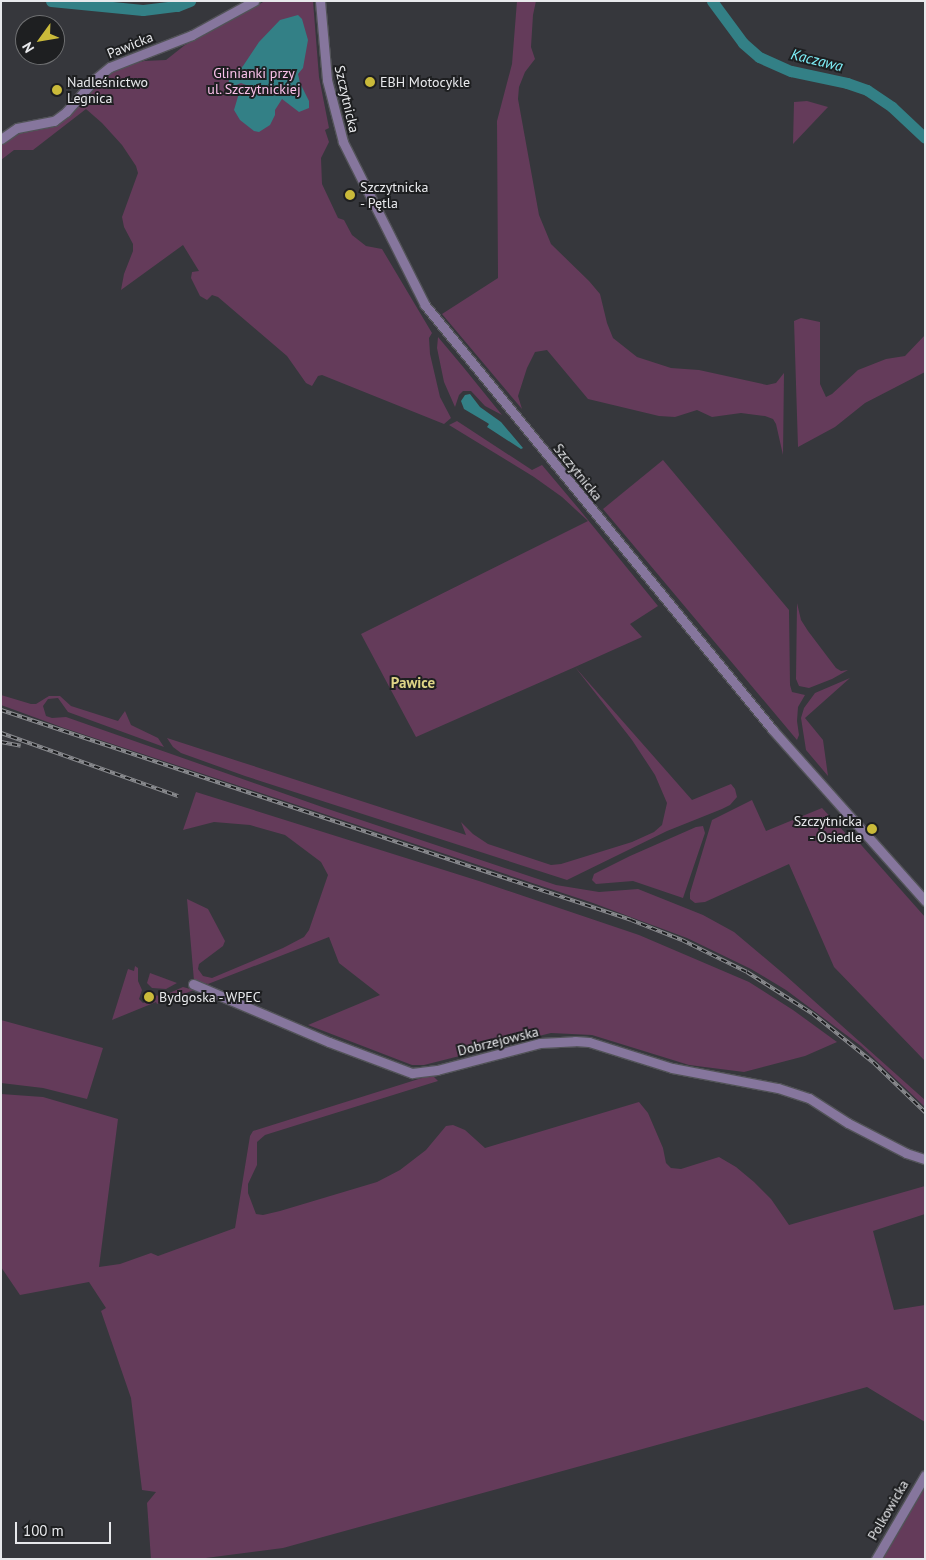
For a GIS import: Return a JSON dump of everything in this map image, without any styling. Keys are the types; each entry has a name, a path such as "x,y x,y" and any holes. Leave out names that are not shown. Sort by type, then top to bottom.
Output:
{"street":[{"name":"Pawicka","path":"1,139 17,128 54,121 66,112 95,78 110,67 192,35 254,1"},
{"name":"Szczytnicka","path":"320,1 327,80 343,142 425,305 772,728 925,901"},
{"name":"Dobrzejowska","path":"193,984 329,1042 412,1073 438,1070 540,1043 589,1042 672,1068 778,1088 809,1098 848,1123 906,1153 925,1159"},
{"name":"Polkowicka","path":"876,1559 925,1475"}],"green space":[{"name":"Glinianki przy ul. Szczytnickiej","path":"265,1 313,1 319,77 329,128 325,130 329,142 321,158 322,184 338,218 344,220 352,235 366,246 382,249 432,333 429,338 430,354 440,397 451,418 444,424 322,375 318,376 312,386 306,383 287,356 218,297 212,295 207,300 200,296 191,278 192,272 199,271 183,245 121,290 124,274 133,251 133,244 124,227 122,217 138,173 136,166 122,145 86,109 33,150 14,150 1,160 1,143 18,132 45,126 87,94 103,78 119,68 144,61 166,60 185,45"},
{"path":"517,1 536,1 531,47 535,59 525,72 519,87 518,99 539,215 551,244 600,294 607,323 613,338 637,357 671,368 699,370 767,385 776,383 784,373 783,455 776,424 773,419 741,413 712,417 697,410 675,417 659,416 588,399 547,350 535,352 527,368 518,396 522,409 442,314 498,278 497,121 512,64"},
{"path":"807,101 828,107 793,144 794,102"},
{"path":"801,318 820,322 820,384 826,397 832,394 858,370 886,359 905,356 925,335 925,372 865,403 835,427 798,447 794,321"},
{"path":"438,337 502,415 485,406 471,391 463,391 459,395 455,407 444,382 437,348"},
{"path":"457,421 532,470 542,465 658,606 630,624 642,637 416,737 361,634 588,521 562,497 534,477 449,425"},
{"path":"663,460 789,610 790,685 792,692 805,695 798,707 799,735 797,740 603,509"},
{"path":"797,603 801,620 836,668 841,671 848,670 809,688 799,686 796,679"},
{"path":"575,667 692,800 731,784 735,789 737,797 730,805 722,809 667,831 567,880 245,776 181,753 173,747 167,738 466,835 461,822 473,834 488,844 551,865 561,864 632,842 654,832 662,825 667,803 655,775 632,740"},
{"path":"850,678 805,718 823,740 828,776 806,750 801,718 804,708 815,693"},
{"path":"1,695 31,704 36,704 49,696 60,696 71,706 118,721 125,711 131,725 158,738 164,747 68,712 58,698 48,699 43,706 46,716 52,718 66,717 325,808 556,885 599,892 638,889 703,915 734,932 785,975 925,1100 925,1107 861,1046 786,990 751,969 687,938 593,903 64,728 1,705"},
{"path":"196,792 479,881 639,935 749,982 793,1010 837,1042 805,1056 744,1072 689,1065 592,1035 551,1033 424,1065 412,1065 308,1025 380,995 339,963 329,937 208,984 194,981 187,899 208,909 225,941 223,946 199,964 198,969 203,976 212,978 304,937 309,930 328,875 321,862 285,835 250,825 214,822 183,830"},
{"path":"752,800 766,831 822,808 849,837 855,838 925,917 925,1061 834,967 789,864 705,902 695,903 690,899 690,893 712,820"},
{"path":"703,826 705,833 683,898 633,881 596,884 592,880 594,874 630,856 696,827"},
{"path":"135,966 138,968 138,981 142,990 139,999 143,1003 150,996 165,995 183,987 194,990 157,1004 156,1002 112,1020 128,969 134,971"},
{"path":"150,973 177,983 166,989 152,988 147,983"},
{"path":"1,1020 103,1048 87,1099 43,1088 1,1083"},
{"path":"425,1077 434,1077 438,1081 265,1135 257,1142 257,1165 248,1184 248,1193 256,1214 263,1215 280,1211 377,1182 400,1170 426,1150 446,1126 453,1125 465,1130 485,1148 639,1102 648,1113 663,1148 666,1163 671,1168 681,1169 719,1157 736,1167 754,1182 771,1199 789,1225 925,1186 925,1214 873,1231 894,1310 925,1305 925,1422 867,1387 283,1548 198,1559 151,1559 147,1503 156,1492 142,1490 131,1398 101,1311 106,1308 89,1282 20,1295 1,1267 1,1094 43,1097 118,1119 99,1267 120,1264 151,1253 158,1256 235,1228 250,1136 253,1131"},
{"path":"925,1483 925,1559 880,1559"}],"water":[{"path":"298,15 302,19 308,40 303,68 298,74 300,83 309,101 309,108 299,112 282,99 275,110 275,115 270,125 259,132 254,131 240,120 234,110 239,93 246,88 246,85 241,83 232,87 228,85 229,80 243,66 259,42 280,20"},
{"path":"470,394 480,407 501,422 523,448 521,449 487,427 489,424 464,409 461,401 465,395"}],"waterway":[{"name":"Kaczawa","path":"51,1 143,10 177,6 190,1"},
{"name":"Kaczawa","path":"712,1 743,43 759,57 791,71 847,83 867,90 892,107 925,138"}],"railway":[{"path":"1,710 631,920 682,940 747,972 813,1014 874,1063 925,1112"},
{"path":"1,733 178,796"},
{"path":"1,742 21,746"}],"place":[{"name":"EBH Motocykle","path":"370,82"},
{"name":"Nadleśnictwo Legnica","path":"57,90"},
{"name":"Szczytnicka - Pętla","path":"350,195"},
{"name":"Szczytnicka - Osiedle","path":"872,829"},
{"name":"Bydgoska - WPEC","path":"149,997"}],"district":[{"name":"Pawice","path":"413,683"}]}
